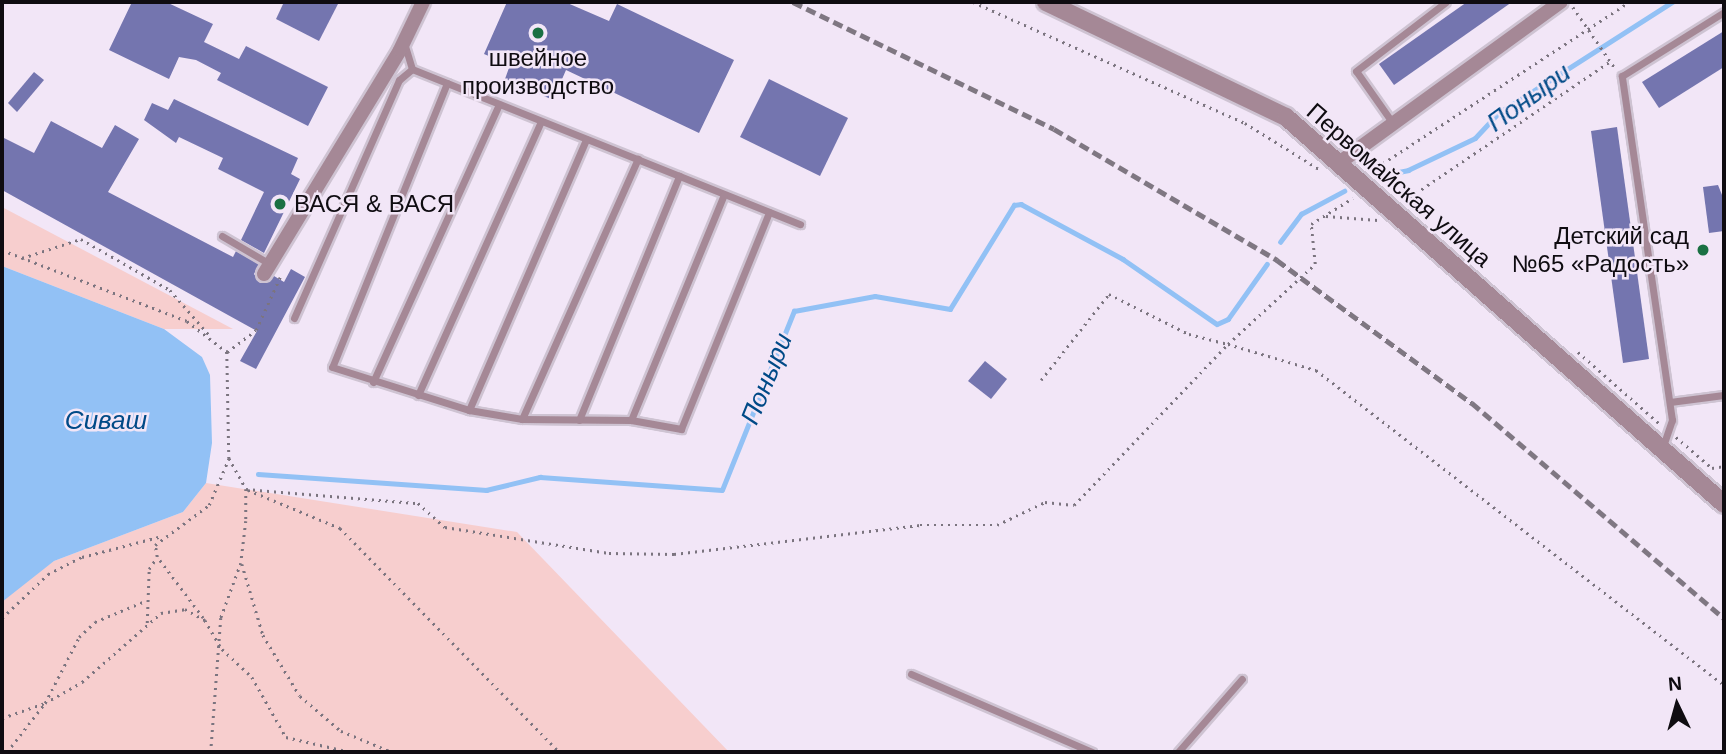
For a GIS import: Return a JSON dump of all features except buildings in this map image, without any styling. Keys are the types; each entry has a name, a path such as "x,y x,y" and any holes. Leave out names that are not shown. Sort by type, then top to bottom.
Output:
{"street":[{"path":"267,269 404,41 423,2"},
{"name":"Первомайская улица","path":"1046,2 1263,102 1333,168 1720,498"},
{"path":"1333,168 1392,122 1561,2"}],"lane":[{"path":"1392,122 1356,71 1446,2"},
{"path":"1661,449 1671,433 1670,402 1622,76 1724,12"},
{"path":"404,41 412,69"},
{"path":"412,69 800,224"},
{"path":"294,318 399,80 412,69"},
{"path":"447,83 332,367 469,410 522,419 631,420 681,429 769,212"},
{"path":"373,382 499,104"},
{"path":"418,395 541,121"},
{"path":"469,410 586,139"},
{"path":"522,419 638,159"},
{"path":"579,420 679,176"},
{"path":"631,420 724,194"},
{"path":"222,236 267,269"},
{"path":"1670,402 1724,395"},
{"path":"911,674 1092,752"},
{"path":"1178,752 1242,679"}],"path":[{"path":"973,2 1245,122 1333,168"},
{"path":"1404,201 1609,58 1569,2"},
{"path":"1368,173 1629,2"},
{"path":"1347,189 1366,204"},
{"path":"246,489 418,503 445,527 609,553 674,554 920,526 997,525 1045,502 1074,505 1228,344 1315,264 1311,223 1356,196"},
{"path":"1322,216 1385,221 1375,213"},
{"path":"22,258 81,239 170,290 193,311 212,340"},
{"path":"2,250 187,321 227,352"},
{"path":"227,352 256,330 283,278 267,269"},
{"path":"1041,380 1109,294 1189,334 1316,370 1724,685"},
{"path":"2,618 48,574 82,557 162,536 209,505 229,458 227,352"},
{"path":"211,752 222,649 221,618 241,563 246,489 229,458"},
{"path":"246,489 340,528 559,752"},
{"path":"147,623 145,601 149,569 157,557 162,536"},
{"path":"157,557 205,620 222,649 252,677 286,737 350,752"},
{"path":"241,563 263,635 300,696 341,730 393,752"},
{"path":"7,752 45,702 79,637 95,622 145,601"},
{"path":"2,718 45,702 82,682 161,612 185,610 205,620"}],"shaded area":[{"path":"2,207 233,329 164,329 2,266"},
{"path":"206,483 517,532 729,752 2,752 2,602 7,594 54,561 183,512"}],"water":[{"name":"Сиваш","path":"2,266 164,329 202,357 210,375 212,443 206,483 183,512 54,561 2,602"}],"waterway":[{"name":"Поныри","path":"1378,176 1408,170 1475,138 1497,114 1672,2"},
{"name":"Поныри","path":"1280,242 1301,214 1344,191"},
{"name":"Поныри","path":"258,474 486,490 540,477 722,490 794,311 875,296 950,309 1014,205 1021,204 1123,259 1217,324 1228,319 1267,264"}],"railway":[{"path":"793,2 1054,129 1277,260 1472,403 1724,618"}],"place":[{"name":"швейное производство","path":"538,33"},
{"name":"ВАСЯ & ВАСЯ","path":"280,204"},
{"name":"Детский сад №65 «Радость»","path":"1703,250"}]}
